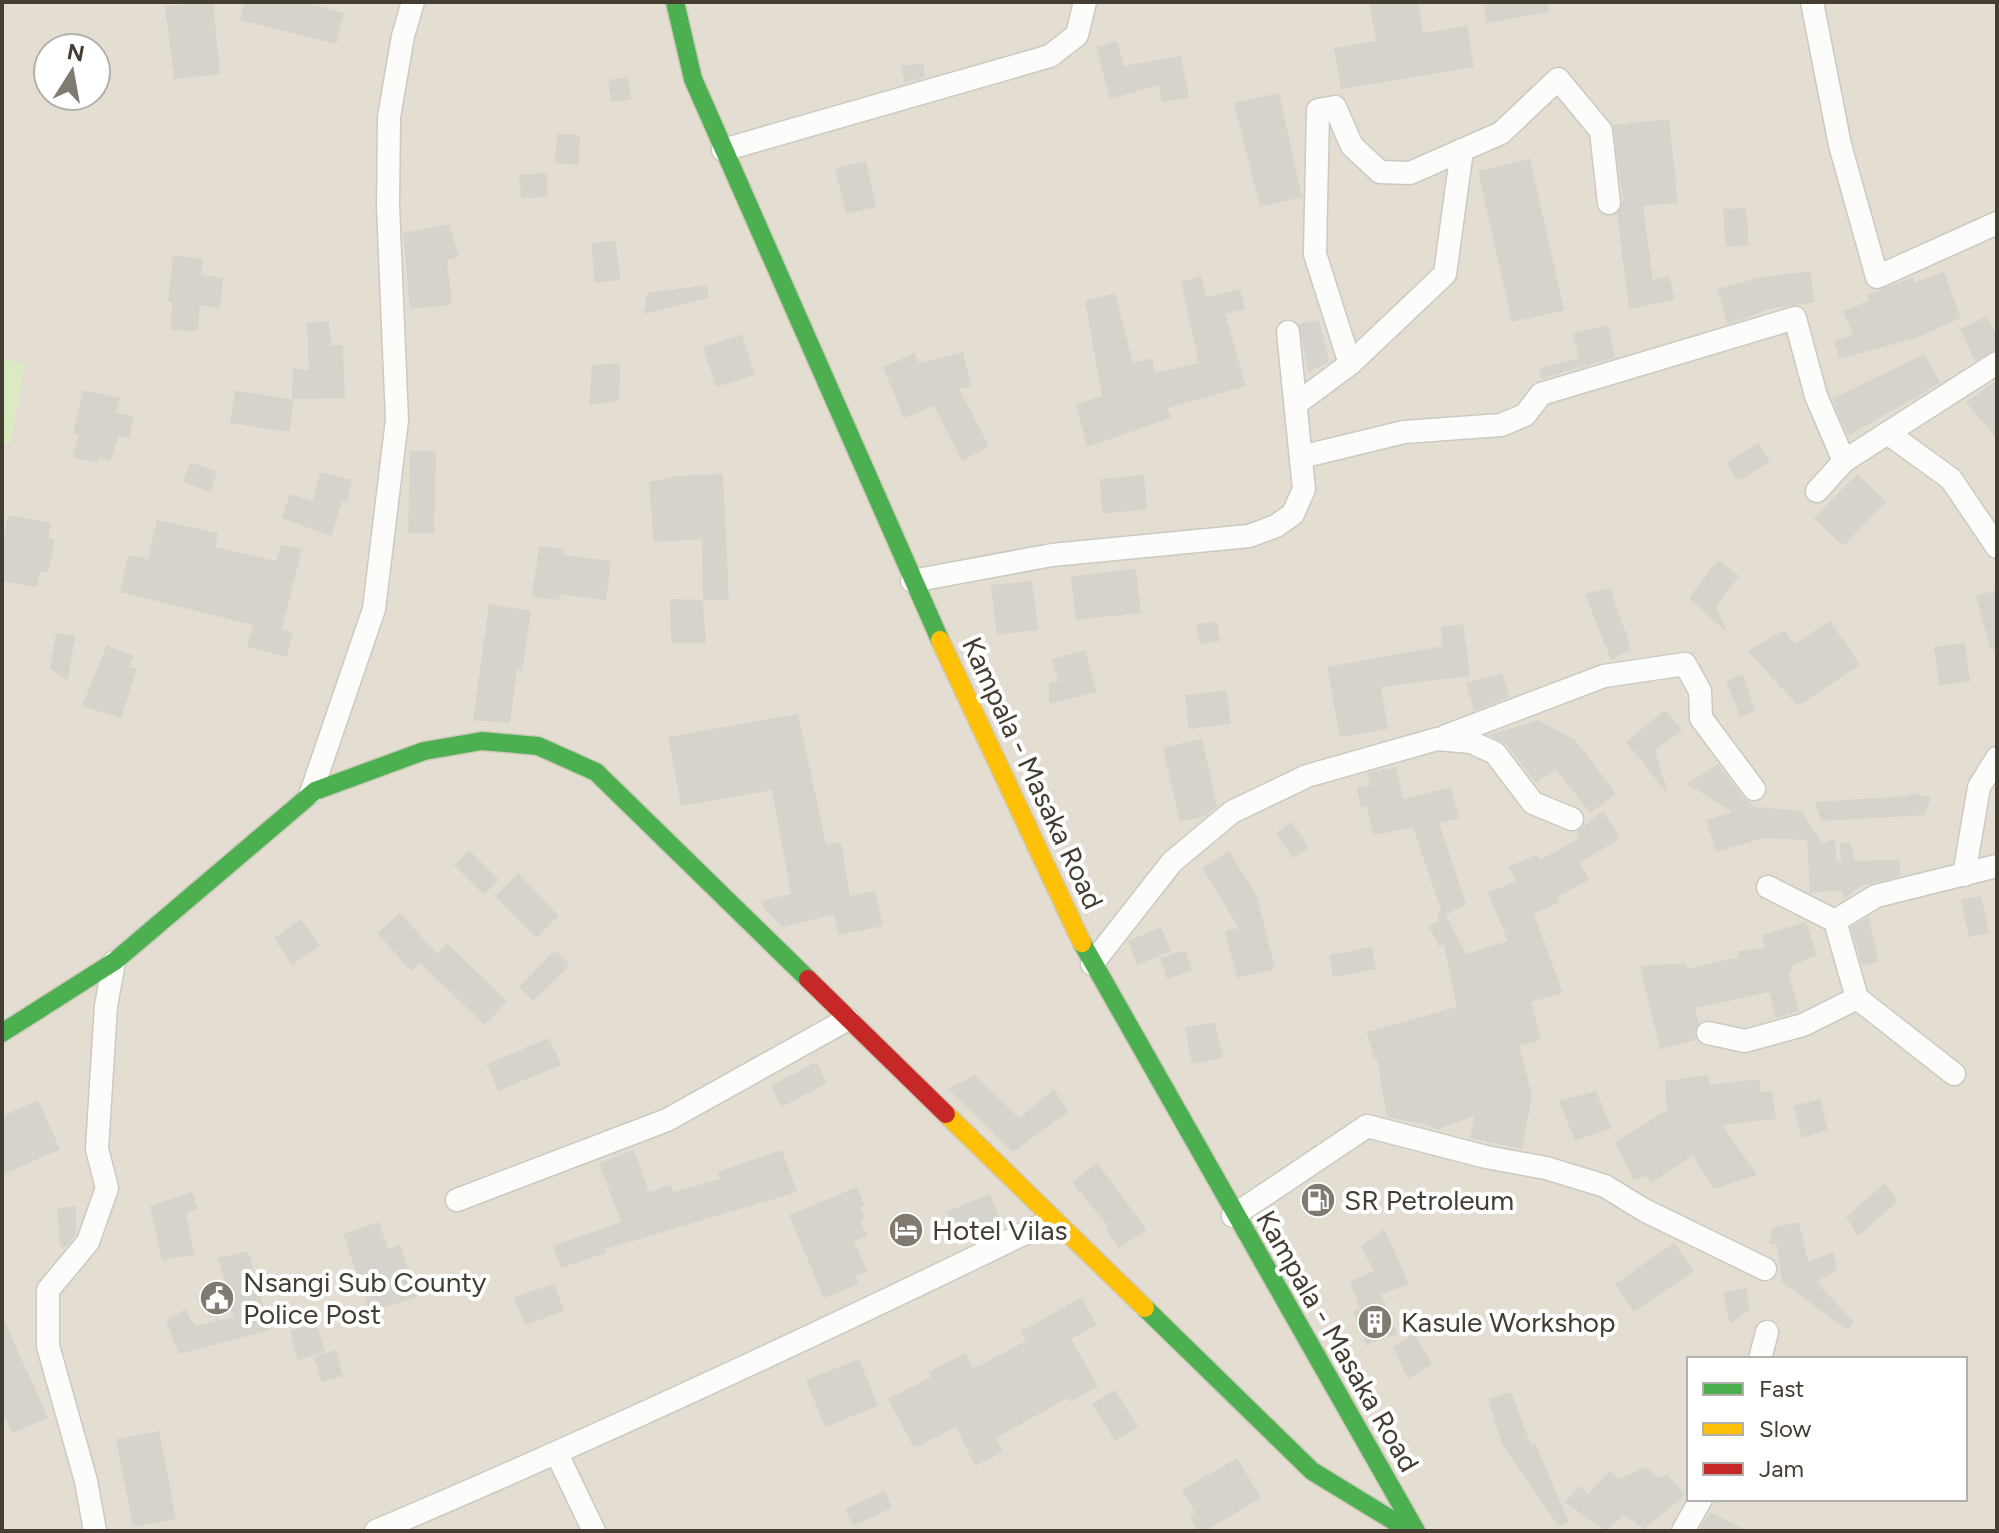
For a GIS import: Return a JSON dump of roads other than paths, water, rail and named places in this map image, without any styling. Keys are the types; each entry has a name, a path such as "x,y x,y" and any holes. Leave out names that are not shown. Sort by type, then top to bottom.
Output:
{"street":[{"path":"311,793 374,609 397,420 388,206 389,117 403,36 413,2"},
{"name":"Kampala - Masaka Road","path":"675,2 693,79 723,150 912,581 1092,964 1233,1216 1416,1531"},
{"path":"723,150 1050,56 1077,35 1085,2"},
{"path":"1812,2 1840,145 1877,277 1997,223"},
{"path":"1350,364 1315,254 1318,110 1335,107 1352,146 1380,172 1410,173 1501,133 1558,79 1601,131 1609,203"},
{"path":"1296,404 1350,364 1445,274 1462,150"},
{"path":"1301,457 1404,432 1501,425 1525,415 1541,394 1795,318 1816,396 1844,461"},
{"path":"912,581 1052,555 1249,536 1276,526 1293,514 1304,489 1288,332"},
{"path":"1817,491 1844,461 1997,363"},
{"path":"1889,434 1951,479 1997,547"},
{"path":"1092,964 1172,862 1232,812 1307,776 1437,739 1604,676 1685,664 1700,691 1701,718 1754,789"},
{"path":"2,1033 114,962 311,793 379,766 449,745 496,739 528,742 569,755 596,772 1312,1471 1410,1531"},
{"path":"1437,739 1471,742 1495,753 1533,803 1572,819"},
{"path":"1964,875 1979,787 1997,758"},
{"path":"1835,921 1876,896 1997,866"},
{"path":"1768,887 1835,921 1857,998 1954,1074"},
{"path":"95,1531 86,1481 48,1346 48,1290 88,1242 107,1188 97,1149 106,1006 114,962"},
{"path":"1708,1033 1745,1041 1803,1025 1857,998"},
{"path":"457,1200 667,1120 848,1019"},
{"path":"1233,1216 1367,1126 1486,1157 1546,1168 1605,1186 1644,1210 1765,1269"},
{"path":"376,1531 557,1454 782,1351 1052,1220"},
{"path":"1761,1357 1767,1332"},
{"path":"557,1454 594,1531"},
{"path":"1683,1531 1700,1501"}],"place":[{"name":"SR Petroleum","path":"1318,1200"},
{"name":"Hotel Vilas","path":"906,1230"},
{"name":"Nsangi Sub County Police Post","path":"217,1298"},
{"name":"Kasule Workshop","path":"1375,1322"}]}
